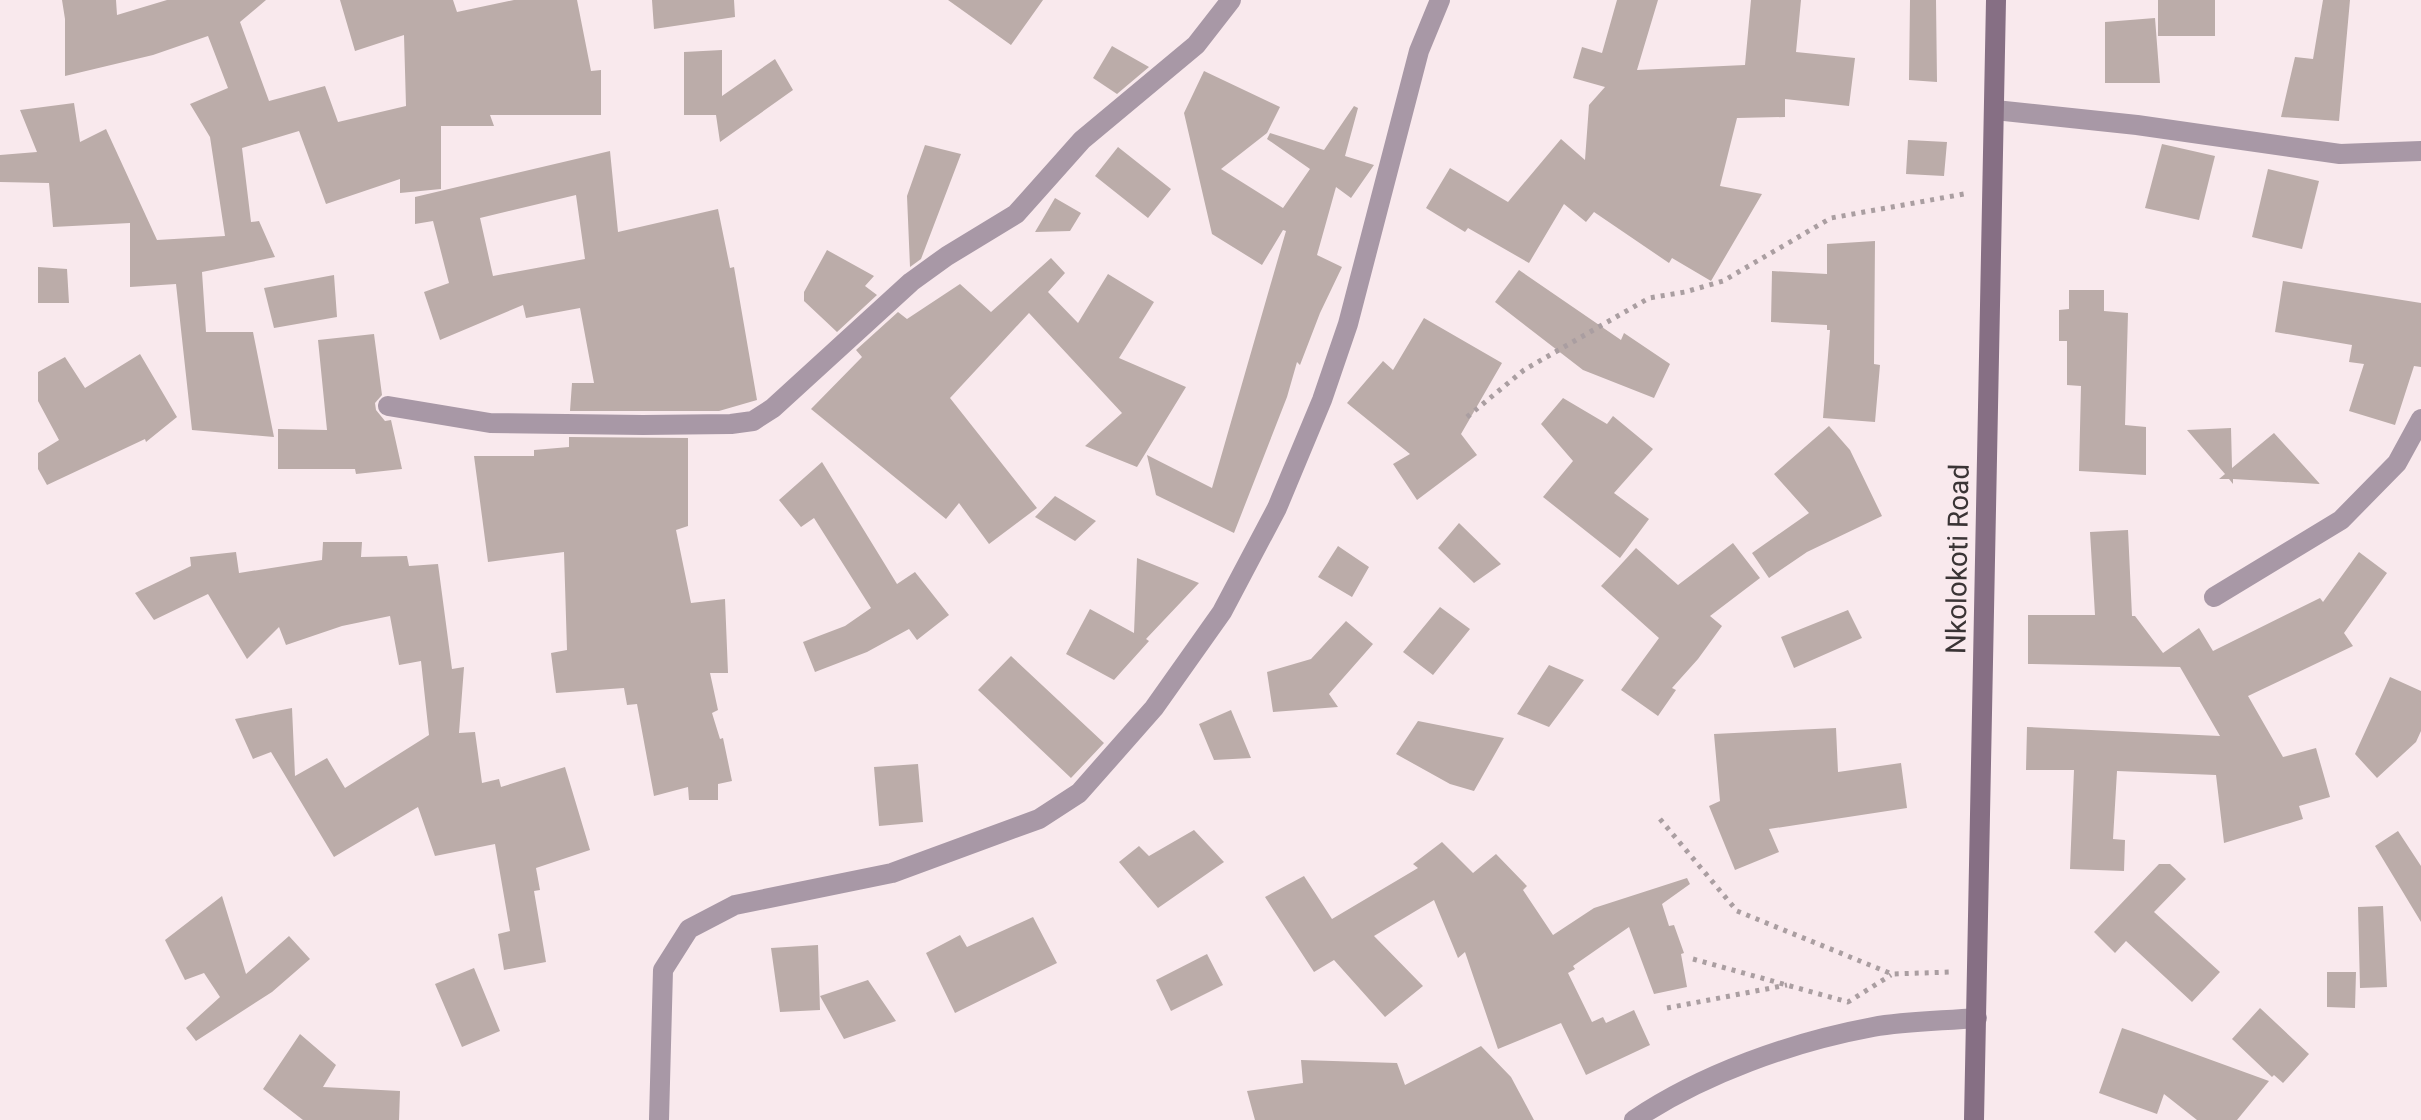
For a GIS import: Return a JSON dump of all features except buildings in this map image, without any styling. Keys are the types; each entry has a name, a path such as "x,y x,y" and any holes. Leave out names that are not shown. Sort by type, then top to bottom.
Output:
{"main road":[{"name":"Nkolokoti Road","path":"1974,1120 1996,0"}],"street":[{"path":"388,406 490,423 643,425 753,421 773,408 911,282 1016,214 1082,140 1196,45 1231,0"},
{"path":"659,1120 663,970 689,929 735,905 892,873 1039,819 1079,793 1126,740 1154,708 1222,612 1277,508 1331,375 1348,324 1419,51 1440,0"},
{"path":"1995,110 2137,125 2340,154 2421,151"},
{"path":"2214,597 2341,520 2397,463 2421,419"},
{"path":"1634,1120 1664,1100 1758,1057 1874,1027 1977,1018"}],"path":[{"path":"1467,417 1524,370 1649,298 1723,281 1831,218 1993,189"},
{"path":"1660,819 1737,911 1892,974 1977,971"},
{"path":"1693,959 1848,1002 1892,974"},
{"path":"1667,1008 1788,985"}]}
